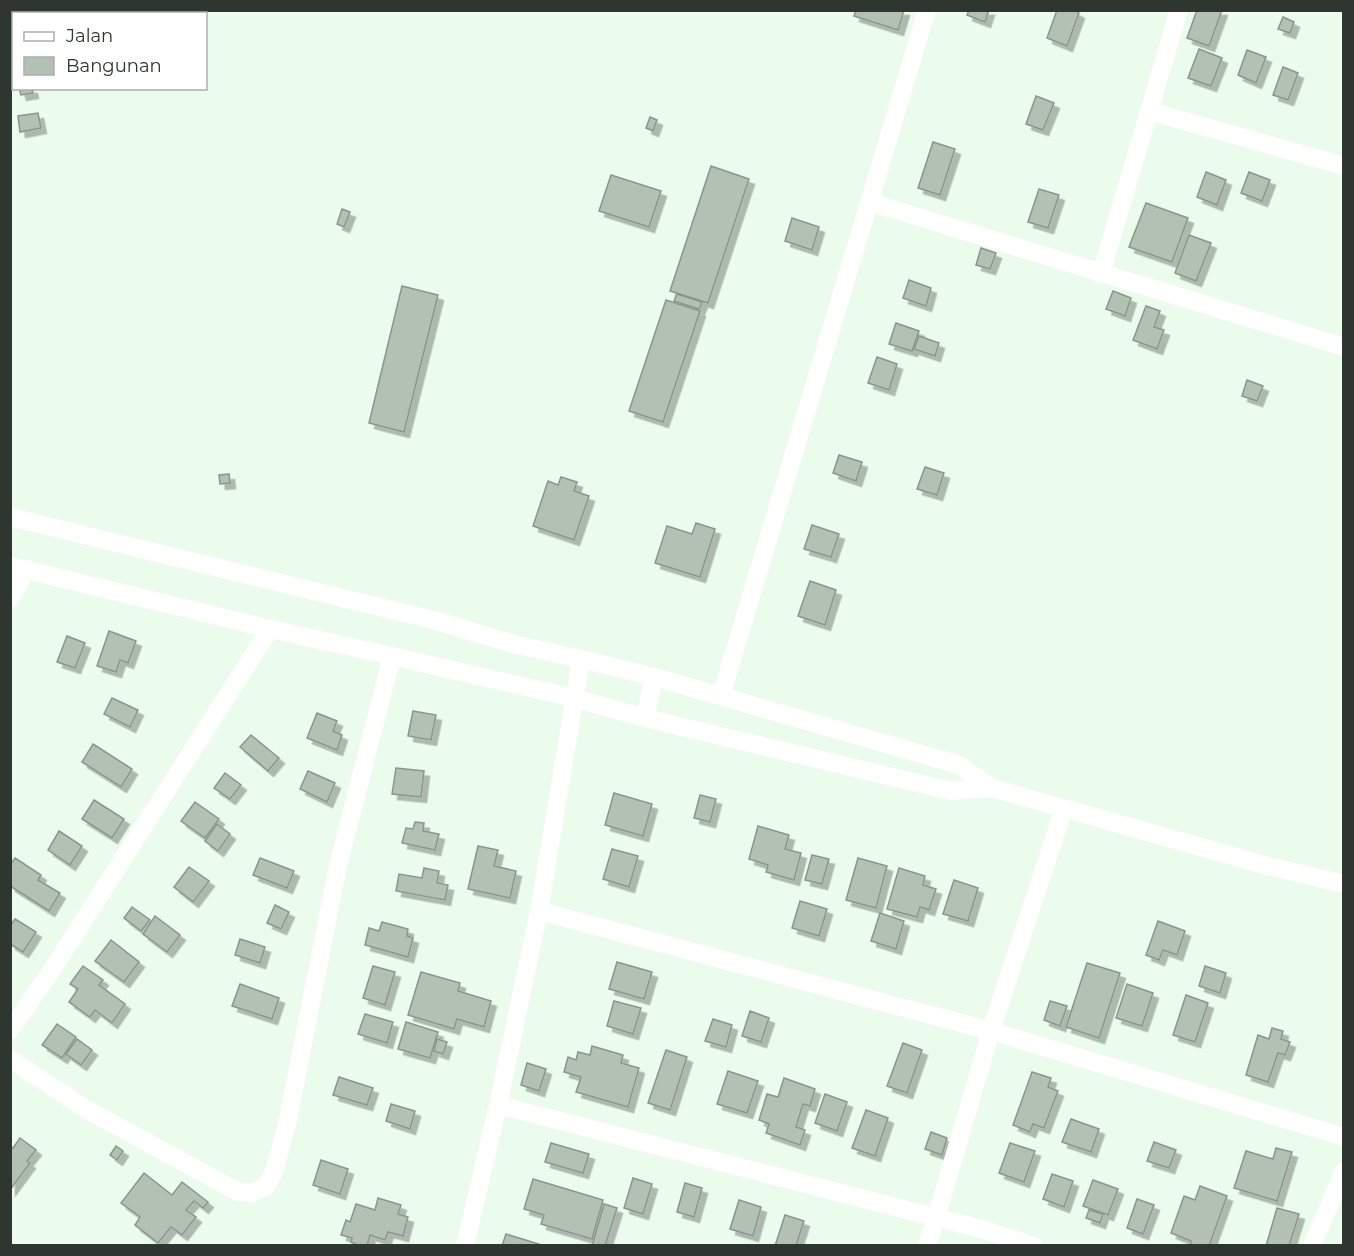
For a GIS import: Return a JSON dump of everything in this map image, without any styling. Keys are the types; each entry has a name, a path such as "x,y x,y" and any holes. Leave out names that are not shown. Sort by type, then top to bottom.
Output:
{"street":[{"path":"721,696 927,10"},
{"path":"1101,274 1179,10"},
{"path":"1149,111 1344,166"},
{"path":"869,202 1344,347"},
{"path":"10,517 433,620 518,645 654,677 959,765 992,788 1268,866 1344,884"},
{"path":"10,599 19,568 270,629 574,698 645,718 951,791 992,788"},
{"path":"10,1030 50,973 270,629"},
{"path":"10,1059 86,1109 238,1192 252,1193 265,1187 274,1172 287,1124 338,866 392,656"},
{"path":"465,1245 498,1105 539,911 581,659"},
{"path":"645,718 654,677"},
{"path":"927,1245 990,1031 1064,808"},
{"path":"539,911 990,1031 1344,1137"},
{"path":"498,1105 981,1229 1035,1245"},
{"path":"1312,1245 1344,1172"}],"building":[{"path":"856,10 904,10 898,30 854,16"},
{"path":"969,10 989,10 985,22 967,15"},
{"path":"1057,10 1073,10 1079,13 1067,46 1047,38"},
{"path":"1197,10 1222,10 1209,46 1187,38"},
{"path":"1283,17 1294,22 1290,33 1278,29"},
{"path":"1199,49 1222,58 1211,86 1188,78"},
{"path":"1247,50 1266,57 1256,83 1238,75"},
{"path":"1283,67 1298,73 1288,100 1273,95"},
{"path":"20,90 32,90 33,93 21,95"},
{"path":"1036,96 1054,103 1043,130 1026,124"},
{"path":"38,113 41,128 20,132 18,116"},
{"path":"650,117 657,120 653,131 646,128"},
{"path":"933,142 955,149 940,195 918,188"},
{"path":"711,166 749,179 708,303 670,291"},
{"path":"1206,172 1226,180 1217,205 1197,197"},
{"path":"1249,172 1270,180 1262,201 1241,193"},
{"path":"611,175 661,191 649,227 599,211"},
{"path":"1039,189 1059,195 1048,228 1028,222"},
{"path":"1146,203 1188,218 1172,262 1129,247"},
{"path":"342,209 350,212 344,227 337,224"},
{"path":"792,218 819,227 812,250 785,241"},
{"path":"1189,235 1211,243 1196,281 1175,273"},
{"path":"981,248 996,253 990,269 976,265"},
{"path":"909,280 931,288 926,306 903,298"},
{"path":"402,286 438,295 404,432 369,423"},
{"path":"1113,291 1131,298 1125,316 1106,309"},
{"path":"677,294 702,302 699,309 674,301"},
{"path":"666,300 700,311 663,422 629,411"},
{"path":"1146,306 1160,311 1154,327 1164,330 1157,349 1133,340"},
{"path":"896,323 919,331 912,351 889,344"},
{"path":"919,336 939,343 935,356 914,349"},
{"path":"877,357 897,364 889,390 868,383"},
{"path":"1247,380 1263,386 1257,401 1242,396"},
{"path":"839,455 862,462 856,481 833,473"},
{"path":"925,467 944,473 937,495 917,489"},
{"path":"229,474 230,483 220,484 219,475"},
{"path":"561,477 577,482 574,491 589,496 574,540 533,526 548,481 558,485"},
{"path":"696,523 715,529 700,577 655,563 667,526 692,534"},
{"path":"812,525 839,534 831,557 804,549"},
{"path":"810,581 836,590 825,625 798,616"},
{"path":"109,631 136,641 128,663 120,660 116,672 97,666"},
{"path":"67,636 85,643 75,668 57,662"},
{"path":"112,698 138,710 130,727 104,714"},
{"path":"413,711 436,715 431,740 408,736"},
{"path":"317,713 337,721 333,731 342,735 337,750 307,738"},
{"path":"251,735 279,758 268,771 240,747"},
{"path":"93,744 132,769 121,787 82,762"},
{"path":"396,768 424,771 421,797 392,794"},
{"path":"308,771 335,783 327,802 300,789"},
{"path":"225,773 241,785 230,799 214,788"},
{"path":"614,793 652,804 643,836 605,825"},
{"path":"700,795 716,799 710,822 694,818"},
{"path":"94,800 124,819 112,838 82,819"},
{"path":"195,802 219,819 205,838 181,821"},
{"path":"415,822 424,823 423,831 439,834 435,850 402,843 406,828 413,829"},
{"path":"217,824 230,834 218,851 205,841"},
{"path":"758,826 789,835 785,849 801,853 794,880 766,872 768,865 749,859"},
{"path":"59,831 82,846 70,865 48,850"},
{"path":"478,846 498,850 494,866 516,871 510,898 468,889"},
{"path":"612,849 638,856 629,887 603,879"},
{"path":"812,855 829,859 822,884 805,880"},
{"path":"15,858 41,875 38,880 60,893 49,911 10,886 10,865"},
{"path":"260,858 294,871 287,888 253,875"},
{"path":"858,858 887,866 876,908 846,900"},
{"path":"189,867 209,881 193,902 174,887"},
{"path":"424,868 439,871 437,883 448,885 445,900 396,891 399,874 422,878"},
{"path":"899,868 925,876 923,885 936,889 929,910 920,907 917,917 887,909"},
{"path":"954,880 978,888 968,921 943,914"},
{"path":"800,901 827,909 819,936 792,928"},
{"path":"275,905 289,912 281,929 267,923"},
{"path":"132,907 150,920 141,931 124,918"},
{"path":"880,913 904,921 896,949 871,941"},
{"path":"155,916 180,935 167,952 143,934"},
{"path":"15,919 36,932 23,952 10,944 10,926"},
{"path":"1158,921 1185,931 1177,955 1163,950 1159,960 1146,955"},
{"path":"382,922 408,929 407,936 413,938 408,957 365,945 369,928 379,931"},
{"path":"240,939 265,947 260,963 235,955"},
{"path":"111,940 139,962 124,982 95,961"},
{"path":"617,962 652,972 644,999 609,989"},
{"path":"1087,963 1120,973 1099,1038 1066,1027"},
{"path":"83,966 103,980 99,985 125,1004 112,1023 95,1010 90,1017 69,1002 78,989 70,984"},
{"path":"373,966 395,972 385,1005 363,998"},
{"path":"1205,966 1226,973 1220,993 1199,986"},
{"path":"421,972 460,983 458,991 491,1001 484,1027 457,1019 454,1029 408,1015"},
{"path":"240,984 279,998 272,1019 232,1006"},
{"path":"1127,984 1153,993 1142,1026 1116,1018"},
{"path":"1186,995 1208,1003 1195,1042 1173,1035"},
{"path":"614,1001 641,1008 633,1034 607,1026"},
{"path":"1050,1001 1067,1006 1060,1026 1044,1020"},
{"path":"750,1011 769,1018 761,1042 742,1036"},
{"path":"365,1014 393,1022 387,1043 358,1034"},
{"path":"713,1019 732,1025 726,1047 705,1041"},
{"path":"406,1022 438,1032 430,1058 398,1049"},
{"path":"57,1024 76,1037 62,1058 42,1045"},
{"path":"1272,1028 1283,1031 1281,1039 1290,1042 1285,1055 1278,1053 1268,1082 1246,1075 1258,1035 1269,1039"},
{"path":"77,1039 92,1050 81,1065 66,1054"},
{"path":"437,1039 447,1042 443,1054 434,1051"},
{"path":"903,1043 922,1050 907,1093 887,1086"},
{"path":"592,1046 623,1055 621,1063 639,1068 628,1107 576,1092 581,1077 564,1072 568,1057 576,1060 578,1052 590,1055"},
{"path":"666,1050 687,1057 670,1110 648,1103"},
{"path":"527,1063 546,1069 539,1091 521,1085"},
{"path":"728,1071 758,1081 747,1113 717,1104"},
{"path":"1032,1072 1051,1078 1048,1087 1058,1091 1044,1128 1033,1124 1030,1132 1013,1125"},
{"path":"339,1077 373,1088 367,1105 333,1095"},
{"path":"784,1078 815,1089 810,1106 803,1104 796,1127 805,1130 800,1145 766,1133 769,1124 759,1120 767,1094 778,1097"},
{"path":"825,1094 847,1102 837,1131 815,1123"},
{"path":"391,1104 415,1111 410,1129 386,1121"},
{"path":"866,1110 888,1118 875,1156 852,1148"},
{"path":"1071,1119 1099,1129 1091,1152 1062,1142"},
{"path":"931,1132 947,1138 942,1155 925,1149"},
{"path":"20,1138 36,1150 27,1161 30,1163 10,1190 10,1146 13,1148"},
{"path":"1154,1142 1176,1150 1169,1168 1147,1161"},
{"path":"551,1143 589,1154 583,1173 545,1162"},
{"path":"1010,1143 1035,1151 1024,1182 999,1173"},
{"path":"116,1146 123,1151 117,1160 110,1155"},
{"path":"1276,1148 1292,1152 1277,1201 1234,1188 1246,1151 1273,1159"},
{"path":"321,1160 348,1169 340,1194 313,1185"},
{"path":"144,1173 172,1195 182,1182 208,1202 203,1208 194,1201 186,1210 196,1217 182,1235 171,1227 158,1243 135,1225 140,1217 121,1203"},
{"path":"1052,1174 1073,1181 1064,1207 1043,1199"},
{"path":"633,1178 652,1184 643,1214 624,1208"},
{"path":"533,1179 603,1200 592,1239 541,1224 544,1215 524,1209"},
{"path":"1093,1180 1118,1189 1108,1215 1083,1206"},
{"path":"685,1183 702,1188 694,1217 677,1212"},
{"path":"1200,1186 1227,1196 1209,1246 1190,1246 1191,1241 1171,1233 1184,1196 1195,1200"},
{"path":"378,1198 401,1205 398,1214 408,1217 403,1236 388,1232 385,1240 370,1235 367,1246 360,1246 351,1242 352,1238 341,1235 346,1220 350,1222 356,1204 375,1210"},
{"path":"1137,1199 1154,1205 1143,1234 1127,1228"},
{"path":"739,1200 761,1207 753,1236 730,1229"},
{"path":"604,1204 617,1208 605,1246 592,1246"},
{"path":"1277,1208 1299,1214 1289,1246 1266,1246"},
{"path":"1089,1210 1103,1214 1100,1223 1086,1218"},
{"path":"785,1215 804,1221 796,1246 775,1246"},
{"path":"506,1234 545,1246 502,1246"}]}
